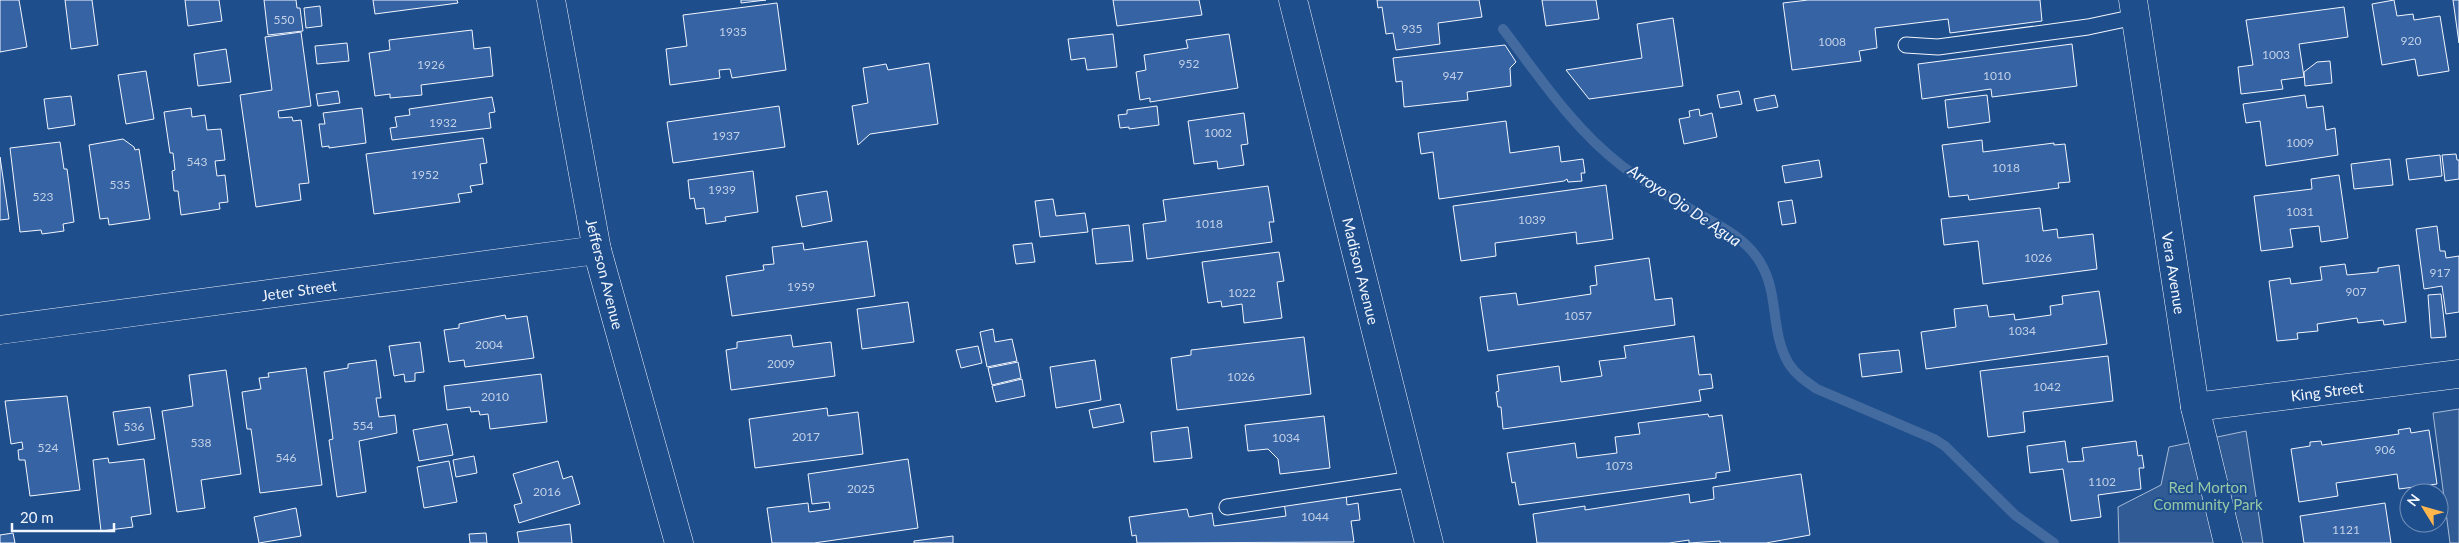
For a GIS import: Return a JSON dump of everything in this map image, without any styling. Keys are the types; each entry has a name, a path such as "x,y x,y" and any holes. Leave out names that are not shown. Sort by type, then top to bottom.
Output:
{"street":[{"name":"Jefferson Avenue","path":"551,0 597,250 679,543"},
{"name":"Madison Avenue","path":"1293,0 1429,543"},
{"name":"Vera Avenue","path":"2134,8 2195,408 2228,543"},
{"name":"Jeter Street","path":"0,330 597,250"},
{"name":"King Street","path":"2195,408 2459,374"}],"lane":[{"path":"1906,45 1938,47 2088,27 2134,8"},
{"path":"1227,507 1413,479"}],"shaded area":[{"path":"2459,409 2459,543 2450,543 2449,483 2442,483 2433,413"},
{"name":"Red Morton Community Park","path":"2246,431 2263,543 2119,543 2118,507 2161,485 2169,447"}],"building":[{"path":"0,0 19,0 27,47 0,52"},
{"path":"65,0 92,0 98,45 71,49"},
{"path":"185,0 219,0 222,21 188,26"},
{"path":"264,0 296,0 297,8 300,8 303,31 268,35"},
{"path":"373,0 457,0 458,3 375,14"},
{"path":"741,0 766,0 741,3"},
{"path":"1113,0 1199,0 1202,15 1117,26"},
{"path":"1377,0 1479,0 1482,17 1438,23 1440,44 1396,50 1393,33 1386,34 1382,7 1378,8"},
{"path":"1542,0 1596,0 1599,19 1546,26"},
{"path":"1808,0 2040,0 2042,21 1950,33 1948,19 1875,28 1877,48 1859,51 1861,61 1792,70 1783,3"},
{"path":"2394,0 2397,16 2413,14 2414,20 2440,16 2449,71 2418,76 2415,59 2382,65 2372,4"},
{"path":"2453,0 2459,0 2459,43"},
{"path":"777,3 786,70 732,78 730,69 719,70 720,78 670,85 666,49 687,46 683,15"},
{"path":"320,6 322,26 306,28 304,8"},
{"path":"2344,7 2348,37 2299,44 2304,77 2281,80 2283,89 2241,94 2238,67 2253,65 2246,20"},
{"path":"1673,18 1683,86 1589,99 1566,70 1642,58 1637,24"},
{"path":"472,30 474,49 490,47 493,76 421,85 422,95 390,98 390,94 375,96 369,53 390,50 389,40"},
{"path":"301,32 311,106 278,111 279,118 292,117 293,121 301,120 309,183 299,184 301,200 256,207 240,95 272,90 265,37"},
{"path":"1113,34 1117,67 1087,70 1085,58 1071,60 1068,39"},
{"path":"1229,34 1238,88 1150,102 1150,98 1140,100 1136,72 1146,70 1144,55 1188,48 1186,40"},
{"path":"347,43 349,61 317,64 315,46"},
{"path":"2072,44 2077,86 1992,97 1991,89 1922,99 1918,64"},
{"path":"1505,45 1516,62 1510,68 1511,86 1467,92 1468,100 1404,107 1402,81 1396,82 1393,58"},
{"path":"226,49 231,82 198,86 194,54"},
{"path":"2330,61 2332,83 2305,86 2304,72 2317,62"},
{"path":"929,63 938,124 870,134 858,145 852,106 868,103 863,68 886,64 888,70"},
{"path":"146,71 154,119 126,124 118,75"},
{"path":"338,91 340,103 318,106 316,94"},
{"path":"1739,91 1742,104 1720,108 1717,95"},
{"path":"1775,95 1778,107 1757,111 1754,99"},
{"path":"1987,95 1990,122 1948,128 1945,100"},
{"path":"2305,95 2307,108 2323,106 2326,130 2335,128 2338,155 2266,166 2260,121 2246,123 2243,104"},
{"path":"71,96 75,125 48,129 44,99"},
{"path":"492,97 495,112 489,113 491,128 392,140 390,128 397,127 395,117 410,115 409,109"},
{"path":"779,106 785,147 673,163 667,122"},
{"path":"1157,106 1159,125 1129,129 1129,127 1120,128 1118,115 1127,114 1127,110"},
{"path":"191,108 192,117 205,115 207,130 221,129 225,160 215,161 217,176 225,175 228,202 219,203 220,209 181,215 178,191 174,191 172,171 175,170 173,153 170,153 164,112"},
{"path":"362,108 366,143 329,148 329,146 322,147 319,124 325,124 323,113"},
{"path":"1699,109 1700,116 1712,113 1717,137 1684,144 1679,119 1690,117 1689,111"},
{"path":"1244,113 1248,144 1241,145 1244,165 1218,169 1217,161 1194,164 1188,121"},
{"path":"1506,121 1510,153 1559,146 1561,162 1583,159 1585,173 1581,173 1582,181 1568,182 1567,179 1564,181 1439,199 1433,152 1421,154 1418,133"},
{"path":"483,138 487,163 480,164 483,184 470,186 472,192 458,194 460,202 374,214 366,154"},
{"path":"123,139 134,147 135,150 139,149 150,219 109,225 108,218 100,219 89,145"},
{"path":"1982,140 1983,152 2054,143 2054,145 2065,144 2070,182 2058,183 2059,188 1969,200 1968,195 1949,197 1942,145"},
{"path":"60,142 64,169 67,169 74,222 63,224 64,231 42,234 41,230 20,232 10,148"},
{"path":"2456,154 2457,160 2459,160 2459,179 2445,181 2442,155"},
{"path":"2440,155 2442,176 2409,180 2406,159"},
{"path":"0,157 9,219 0,220"},
{"path":"2390,159 2393,185 2354,189 2351,164"},
{"path":"1819,160 1822,177 1785,183 1782,166"},
{"path":"753,171 758,212 725,217 726,221 706,224 704,208 696,209 694,198 690,199 688,180"},
{"path":"2339,175 2348,238 2321,242 2319,226 2290,229 2293,247 2261,251 2254,196 2312,189 2311,179"},
{"path":"1606,185 1613,239 1577,244 1576,232 1495,243 1496,256 1461,261 1453,206"},
{"path":"1268,186 1274,222 1269,222 1272,242 1147,259 1143,224 1166,221 1163,200"},
{"path":"827,191 832,221 802,227 796,196"},
{"path":"1053,199 1056,216 1085,213 1088,232 1040,237 1035,201"},
{"path":"1792,200 1796,223 1782,225 1778,202"},
{"path":"2040,208 2043,231 2057,229 2058,238 2093,234 2097,269 1983,284 1978,241 1944,245 1941,219"},
{"path":"1129,225 1133,261 1096,264 1092,229"},
{"path":"2437,226 2440,251 2445,251 2446,258 2459,256 2459,312 2446,314 2442,286 2424,289 2416,229"},
{"path":"867,241 875,296 732,316 726,276 764,270 763,265 774,264 772,247 803,243 804,250"},
{"path":"1032,243 1035,262 1016,264 1013,245"},
{"path":"1279,252 1284,281 1277,282 1282,318 1244,323 1242,304 1222,307 1221,301 1208,303 1202,262"},
{"path":"1649,258 1655,300 1672,298 1675,325 1488,351 1480,297 1516,293 1518,305 1591,294 1590,286 1597,285 1595,266"},
{"path":"2345,264 2347,275 2378,272 2378,268 2399,265 2406,322 2384,325 2383,320 2358,323 2357,318 2317,324 2318,331 2297,333 2298,339 2277,341 2269,281 2290,278 2291,284 2322,280 2320,267"},
{"path":"2099,291 2107,344 1926,369 1921,332 1956,327 1954,309 1987,305 1989,317 2014,314 2015,320 2051,315 2050,306 2063,304 2062,296"},
{"path":"2441,294 2446,337 2431,338 2428,295"},
{"path":"908,302 914,342 862,349 857,309"},
{"path":"505,315 506,319 527,316 534,358 465,367 464,360 449,362 444,330 459,328 459,324"},
{"path":"993,329 995,342 1012,339 1017,361 987,367 980,332"},
{"path":"791,335 793,347 831,342 835,376 731,390 726,350 737,348 737,342"},
{"path":"1694,336 1699,375 1711,374 1713,388 1699,390 1701,401 1503,429 1501,407 1498,407 1496,392 1499,391 1497,375 1559,366 1561,382 1602,376 1599,361 1626,358 1624,346"},
{"path":"1304,337 1311,394 1177,410 1171,358 1191,355 1191,350"},
{"path":"420,342 424,372 415,373 415,381 405,382 404,374 394,376 389,346"},
{"path":"978,346 982,363 961,368 956,350"},
{"path":"1899,350 1902,372 1862,377 1859,354"},
{"path":"2108,356 2113,401 2023,412 2025,432 1988,437 1980,371"},
{"path":"376,360 381,398 376,398 379,417 395,415 397,433 359,441 366,492 337,497 329,440 333,439 324,372 348,368 348,364"},
{"path":"1095,360 1101,400 1056,408 1050,367"},
{"path":"1018,362 1021,378 992,385 988,368"},
{"path":"306,368 322,485 260,493 251,429 247,429 242,392 261,389 259,378 269,377 268,373"},
{"path":"226,370 241,474 201,480 205,508 177,512 162,411 193,406 189,375"},
{"path":"541,374 547,422 490,429 488,414 480,415 479,411 471,412 470,407 447,410 444,386"},
{"path":"1022,379 1025,396 996,402 992,386"},
{"path":"67,396 80,490 30,496 25,460 19,460 18,450 23,449 22,442 11,444 5,401"},
{"path":"1120,404 1124,422 1093,428 1089,410"},
{"path":"150,407 155,439 118,445 113,412"},
{"path":"827,408 828,416 858,412 863,454 755,468 749,419"},
{"path":"1708,414 1709,417 1722,415 1730,471 1716,473 1716,478 1519,505 1515,482 1512,483 1507,453 1575,443 1577,458 1617,453 1615,437 1640,434 1638,423"},
{"path":"1324,416 1330,468 1280,474 1278,459 1268,449 1248,451 1245,425"},
{"path":"447,424 453,455 419,461 413,430"},
{"path":"1188,427 1192,458 1154,462 1151,432"},
{"path":"2410,428 2411,433 2429,430 2437,483 2399,483 2399,489 2397,474 2336,483 2338,496 2299,502 2291,449 2310,446 2310,442 2321,441 2322,445 2399,434 2398,430"},
{"path":"2065,441 2068,462 2084,461 2082,448 2136,441 2138,456 2142,455 2144,468 2139,468 2141,489 2098,495 2101,517 2071,521 2063,469 2030,473 2027,446"},
{"path":"474,456 477,473 456,477 453,460"},
{"path":"108,458 109,463 144,459 151,514 131,517 133,527 101,531 93,460"},
{"path":"908,459 918,528 814,543 772,543 767,508 808,503 809,512 830,509 829,502 812,504 808,474"},
{"path":"449,461 457,502 424,508 417,467"},
{"path":"558,461 563,479 572,476 580,504 519,523 514,505 522,503 513,474"},
{"path":"1801,474 1810,535 1766,543 1720,543 1720,541 1689,543 1689,540 1669,543 1537,543 1533,514 1585,506 1585,510 1689,494 1690,503 1714,499 1713,487"},
{"path":"1346,493 1347,505 1358,503 1360,520 1351,521 1354,542 1137,543 1136,535 1132,536 1129,517 1187,509 1189,517 1212,513 1214,526 1286,516 1284,502"},
{"path":"2385,503 2391,543 2304,543 2300,516"},
{"path":"296,508 301,536 259,543 254,517"},
{"path":"570,524 572,543 519,543 517,532"},
{"path":"13,533 15,543 0,543 0,535"},
{"path":"486,533 487,543 470,543 469,534"},
{"path":"953,536 953,543 914,543 914,541"}],"waterway":[{"name":"Arroyo Ojo De Agua","path":"1503,29 1558,102 1604,151 1650,185 1727,230 1752,251 1762,265 1768,279 1782,350 1789,364 1798,375 1817,389 1934,439 1945,446 2015,515 2054,543"}]}
